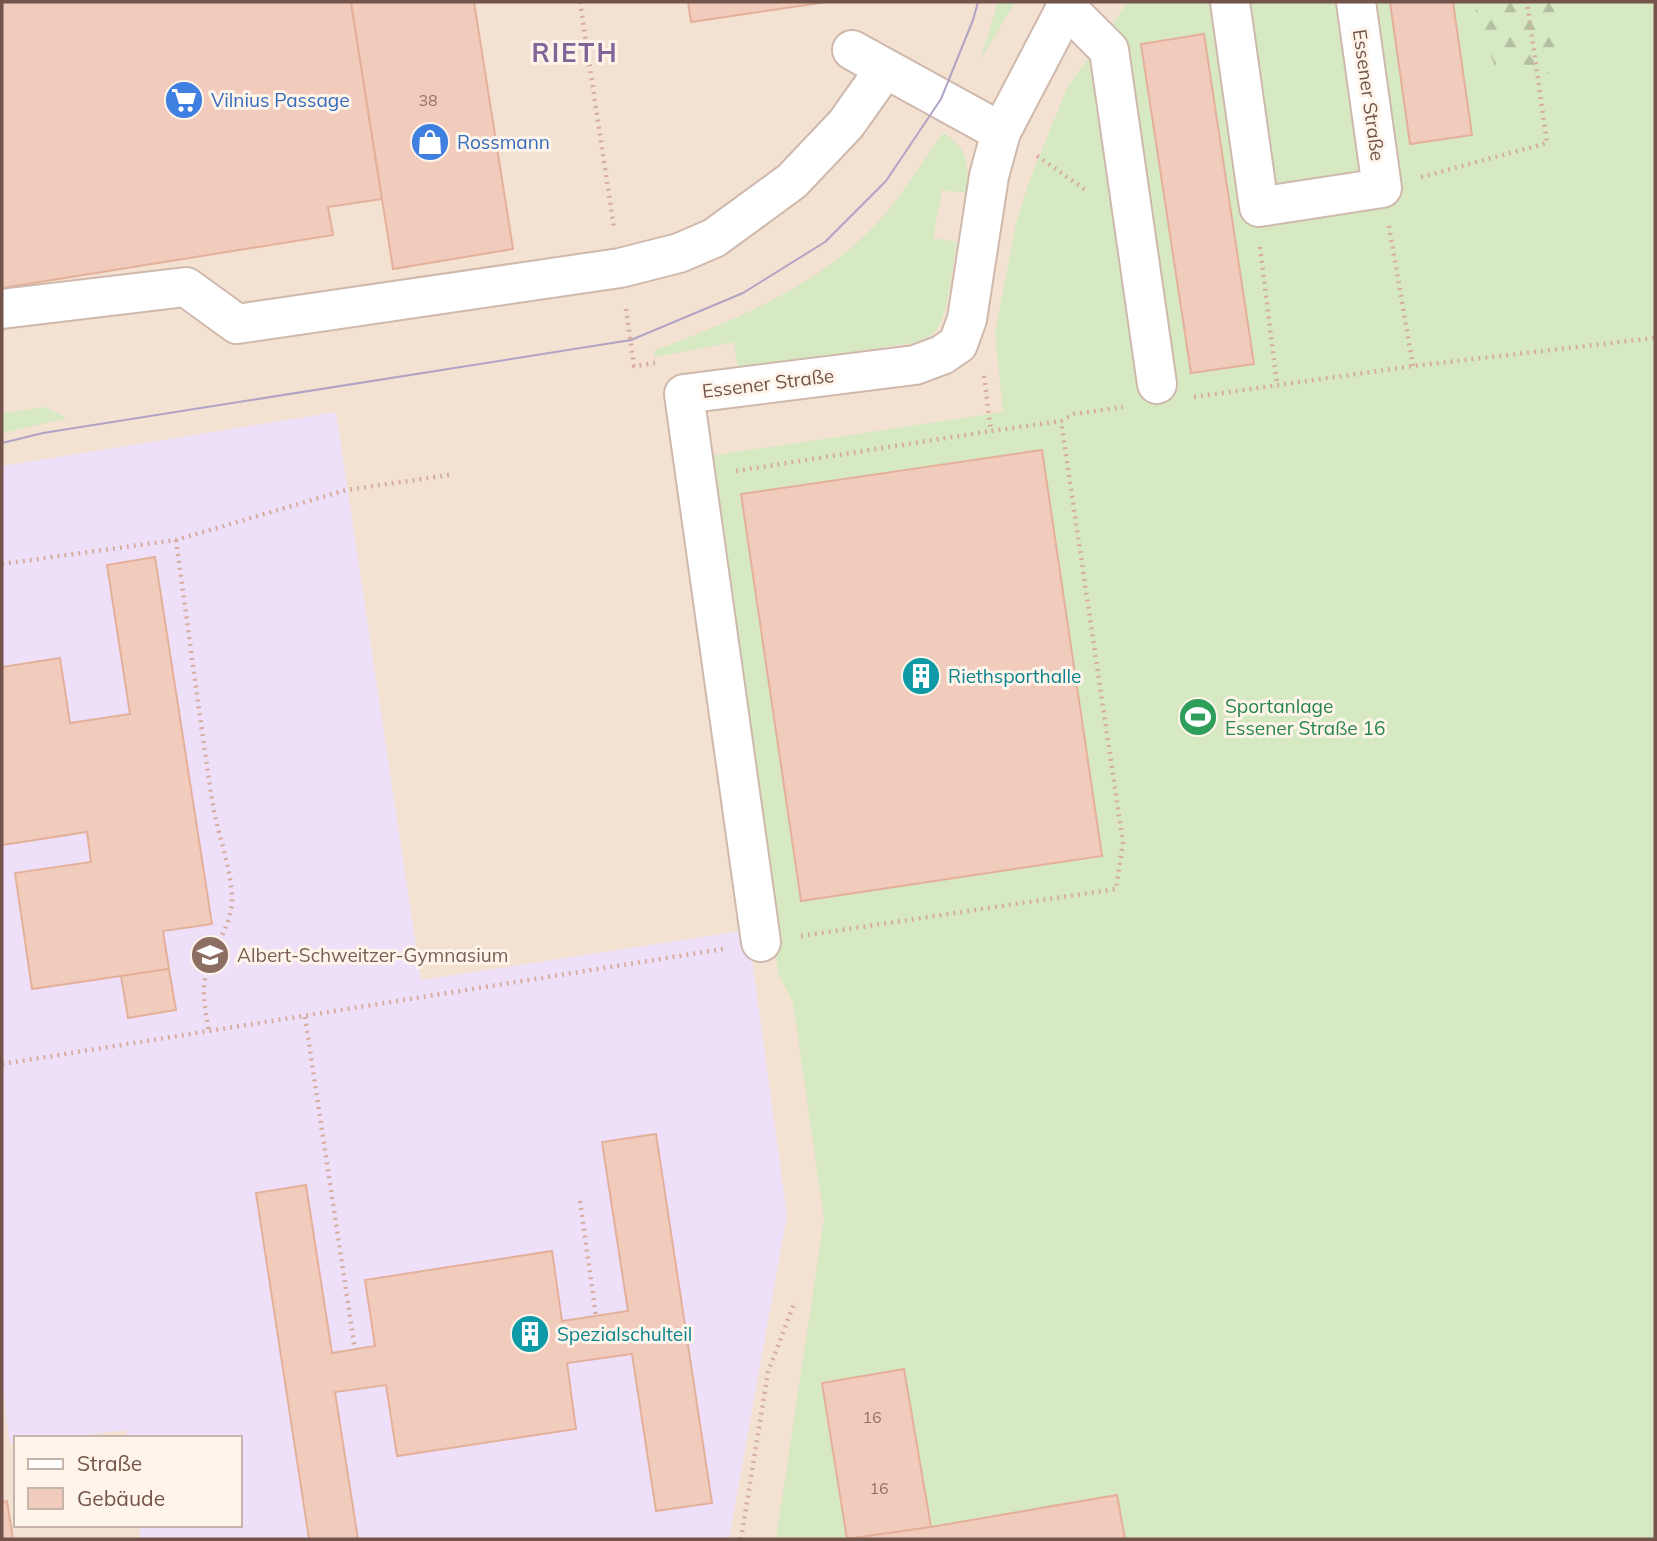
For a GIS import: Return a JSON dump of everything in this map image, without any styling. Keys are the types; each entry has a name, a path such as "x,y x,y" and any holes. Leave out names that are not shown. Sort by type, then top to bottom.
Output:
{"street":[{"path":"1230,2 1259,207 1382,188"},
{"name":"Essener Straße","path":"1356,2 1382,188"},
{"path":"942,355 958,344 967,319 989,176 1001,132 1067,4 1109,50 1159,396"},
{"path":"852,50 1001,132"},
{"path":"2,309 186,287 237,324 620,268 679,253 714,238 792,181 846,124 885,69"},
{"name":"Essener Straße","path":"761,942 684,394 915,365 942,355"}],"path":[{"path":"580,2 634,366 660,362"},
{"path":"1413,366 1382,188 1547,143 1528,2"},
{"path":"1001,132 1099,199 1134,229"},
{"path":"1259,207 1258,229 1277,385"},
{"path":"696,477 1060,421 1074,414 1159,396 1277,385 1655,338"},
{"path":"942,355 964,357 982,364 992,431"},
{"path":"2,1064 761,942 1116,889 1123,843 1060,421"},
{"path":"2,564 176,540 346,490 449,475"},
{"path":"176,540 213,803 232,900 229,922 204,981 203,999 209,1032"},
{"path":"305,1017 355,1350"},
{"path":"580,1201 596,1316"},
{"path":"741,1539 768,1372 795,1301"}],"shaded area":[{"path":"2,2 1655,2 1533,1539 2,1539"},
{"name":"Albert-Schweitzer-Gymnasium","path":"336,412 421,980 748,930 787,1215 729,1539 141,1539 139,1527 242,1527 242,1436 127,1436 126,1430 80,1436 14,1436 14,1443 10,1444 2,1384 2,466"}],"green space":[{"path":"998,2 1015,2 980,61"},
{"name":"Sportanlage Essener Straße 16","path":"1128,2 1655,2 1655,1539 776,1539 824,1219 793,1002 779,976 703,457 1003,412 995,333 1016,223 1029,182 1067,88"},
{"path":"1476,2 1563,2 1549,74 1495,66 1476,20"},
{"path":"943,133 959,145 966,158 967,193 942,190 933,238 957,242 944,312 941,322 932,334 913,343 738,369 734,342 655,357 654,351 751,311 782,295 840,257 890,208"},
{"path":"45,407 67,418 2,433 2,413"}],"building":[{"name":"Vilnius Passage","path":"2,2 351,2 382,199 328,207 333,235 2,288"},
{"path":"351,2 474,2 513,249 393,269"},
{"path":"688,2 827,2 691,22"},
{"path":"1390,2 1453,2 1472,135 1410,144"},
{"path":"1204,34 1254,364 1191,373 1141,44"},
{"name":"Riethsporthalle","path":"1042,450 1102,856 801,901 741,494"},
{"name":"Albert-Schweitzer-Gymnasium","path":"155,557 212,924 163,931 169,969 32,989 15,873 91,862 87,832 2,845 2,667 60,658 70,723 130,714 107,565"},
{"path":"169,969 176,1010 128,1018 121,976"},
{"name":"Spezialschulteil","path":"656,1134 712,1503 656,1511 632,1354 567,1363 576,1429 397,1456 386,1385 335,1392 358,1539 309,1539 256,1193 306,1185 332,1353 375,1346 365,1280 552,1251 562,1321 628,1311 602,1142"},
{"path":"904,1369 931,1527 847,1539 822,1383"},
{"path":"1117,1495 1125,1539 847,1539 931,1527"},
{"path":"7,1501 13,1539 2,1539 2,1502"}],"tram line":[{"path":"2,443 43,433 631,340 743,293 825,242 886,181 941,99 978,2"}],"place":[{"name":"Vilnius Passage","path":"184,100"},
{"name":"Rossmann","path":"430,142"},
{"name":"Riethsporthalle","path":"921,676"},
{"name":"Sportanlage Essener Straße 16","path":"1198,717"},
{"name":"Albert-Schweitzer-Gymnasium","path":"210,955"},
{"name":"Spezialschulteil","path":"530,1334"}],"district":[{"name":"RIETH","path":"575,53"}]}
